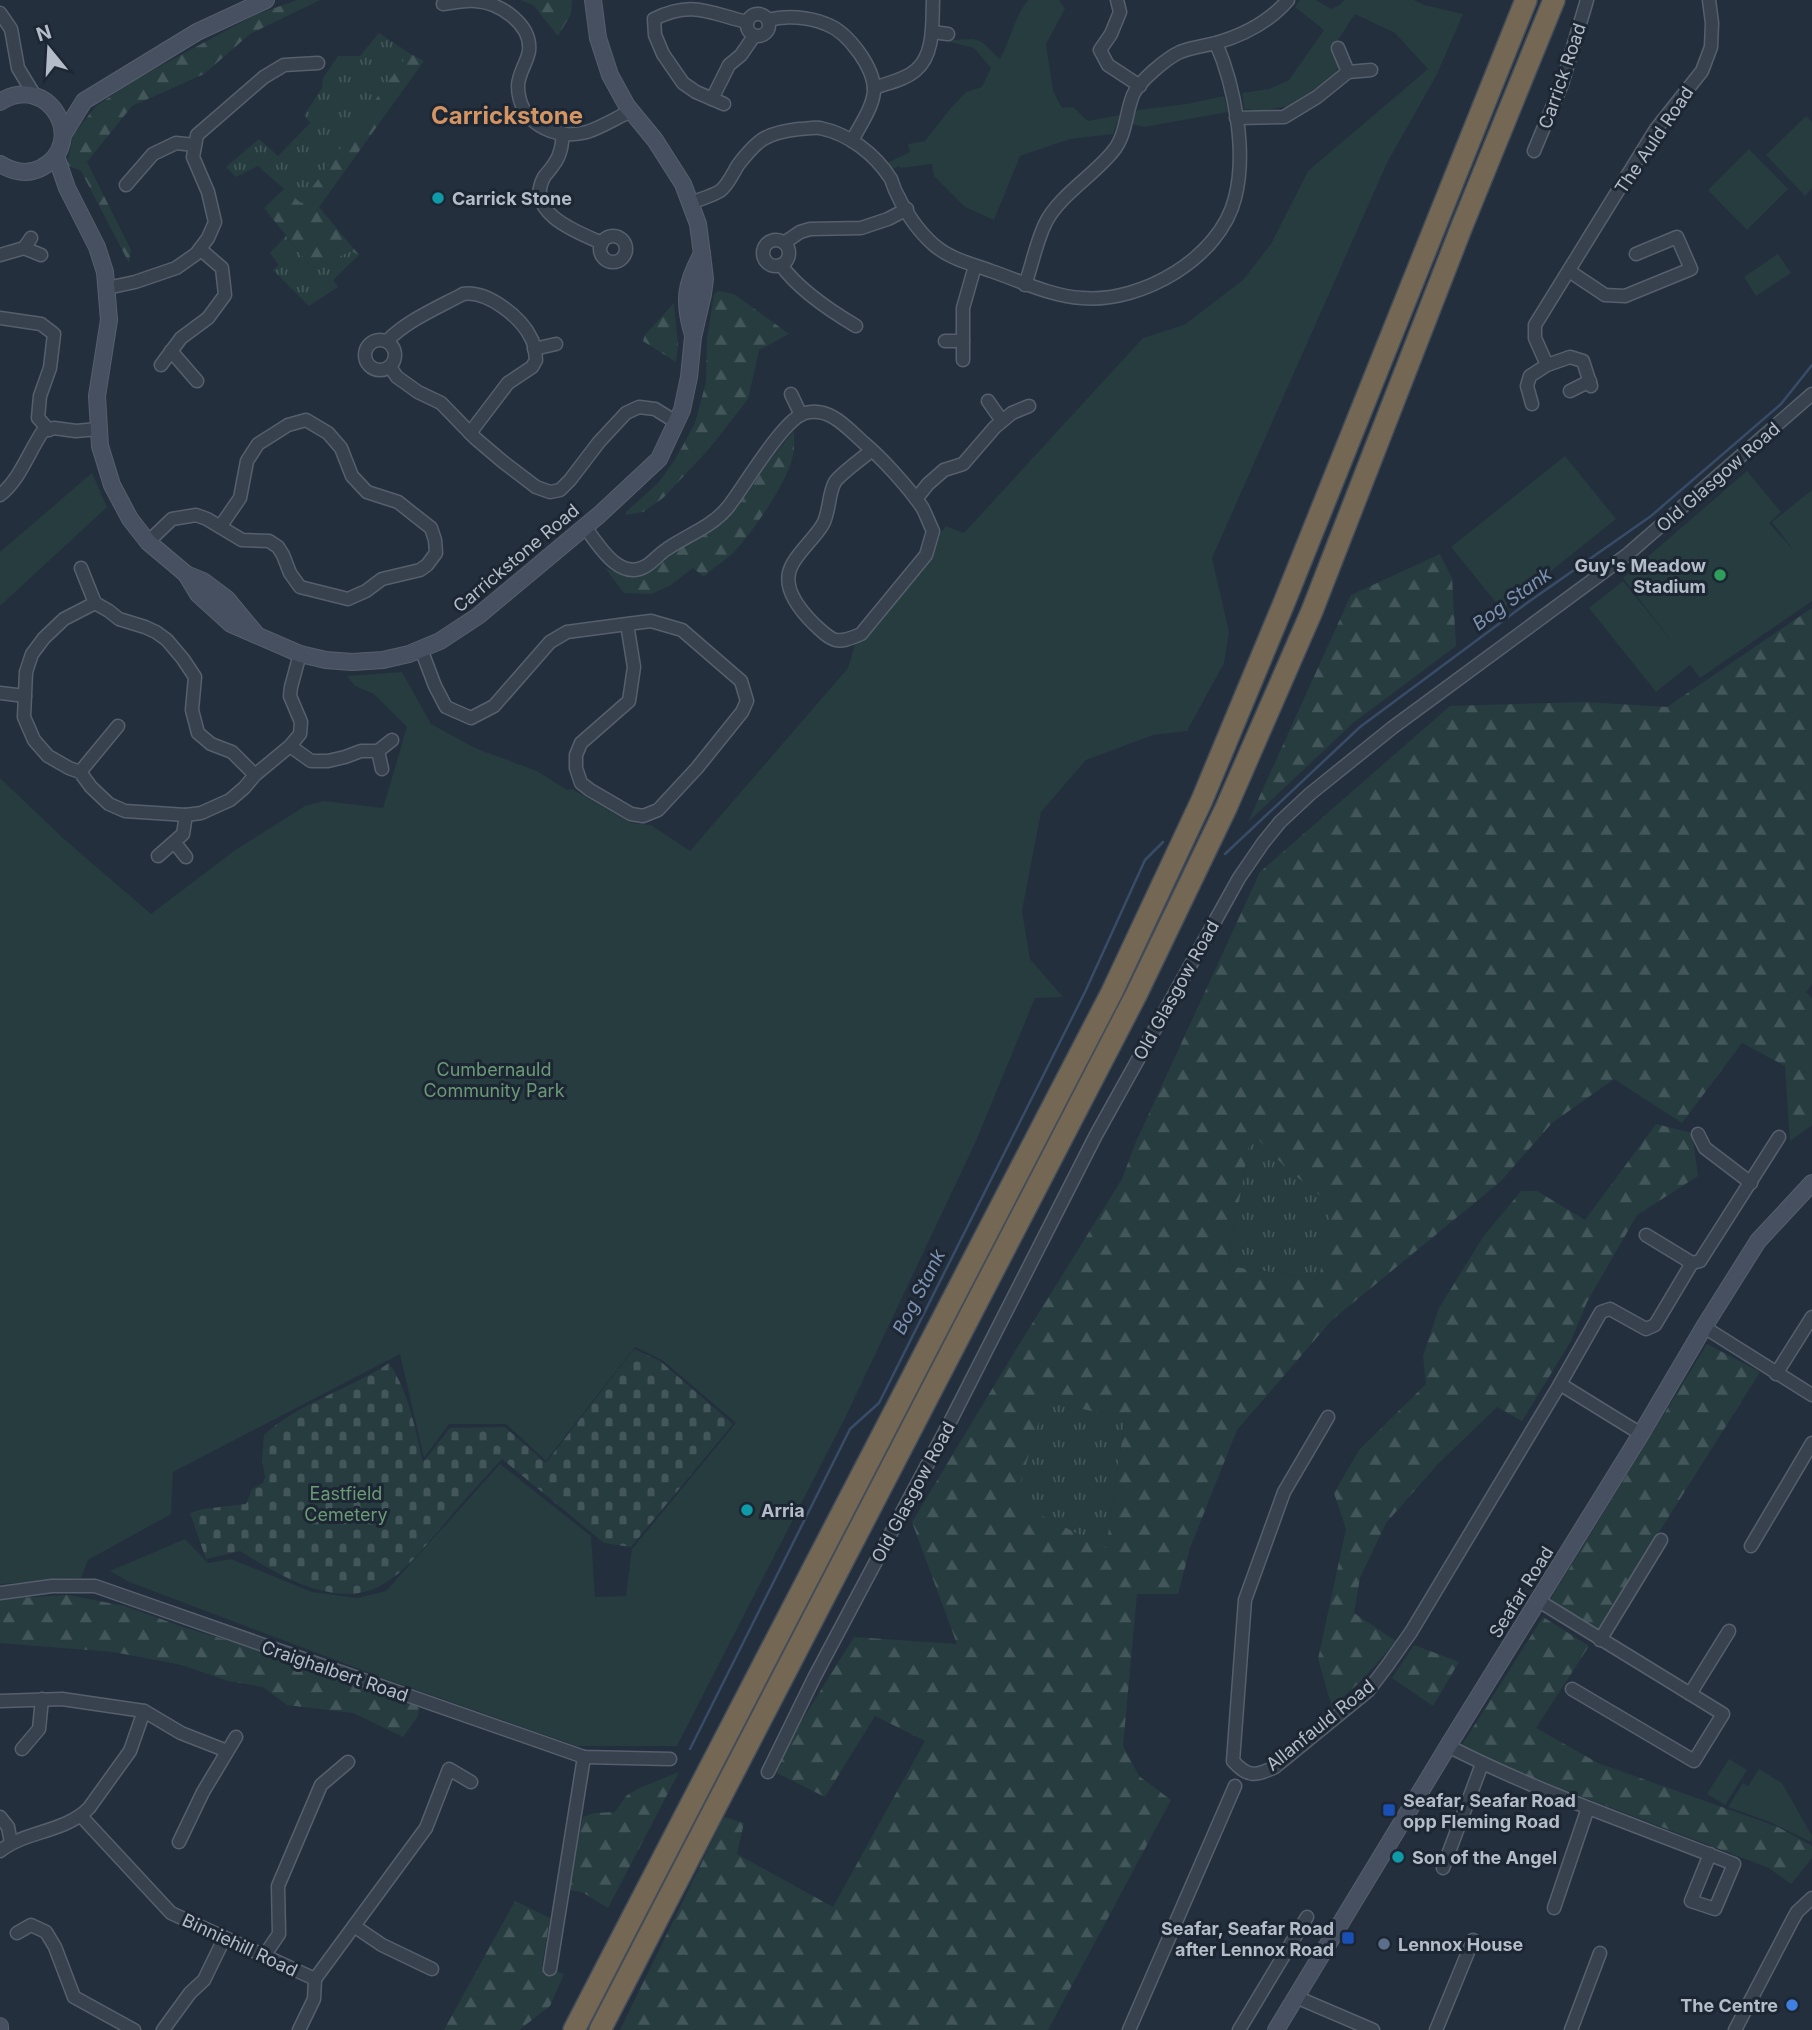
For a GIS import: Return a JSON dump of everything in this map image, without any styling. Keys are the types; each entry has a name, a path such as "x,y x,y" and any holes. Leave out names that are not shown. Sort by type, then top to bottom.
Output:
{"highway":[{"path":"574,2030 1112,992 1202,800 1526,0"},
{"path":"600,2030 1130,1008 1226,808 1312,611 1462,226 1555,0"}],"street":[{"path":"63,135 84,101 197,32 266,0"},
{"name":"Carrickstone Road","path":"56,156 67,188 97,247 105,272 109,320 97,396 98,429 106,467 119,501 130,519 148,542 186,574 198,594 214,611 231,624 257,636 300,654 326,660 383,660 421,649 469,623 585,527 659,459 682,410 705,279 698,224 671,162 618,91 603,58 593,0"},
{"path":"874,88 917,70 927,54 932,32 933,0"},
{"path":"1117,0 1120,12 1111,34 1100,50 1108,65 1140,86"},
{"path":"1026,285 1045,222 1065,198 1115,149 1134,93 1140,86 1179,52 1216,43 1257,27 1278,12 1288,0"},
{"name":"Carrick Road","path":"1534,151 1562,84 1587,0"},
{"name":"The Auld Road","path":"1547,365 1535,338 1535,325 1656,129 1702,71 1710,47 1712,23 1709,0"},
{"path":"443,4 476,1 489,4 502,8 522,26 530,48 518,83 519,100 525,115 541,128 573,135 631,111"},
{"path":"747,22 698,8 670,10 654,19 654,35 682,83 718,101 729,65 741,55 754,36"},
{"path":"0,13 11,29 18,68 42,99 57,112 63,135 56,156 37,170 17,172 2,168"},
{"path":"757,14 764,16 769,26 766,33 759,37 747,30 747,22 751,16 757,14"},
{"path":"768,20 782,16 828,24 861,54 874,88 872,104 852,141"},
{"path":"932,32 948,34"},
{"path":"691,204 722,190 758,142 768,135 817,127 838,133 864,147 891,179 897,195 922,233 947,254 1026,285 1079,298 1106,297 1152,285 1182,268 1201,252 1215,237 1233,207 1240,164 1236,118 1216,43"},
{"path":"1338,48 1348,72"},
{"path":"107,288 176,268 196,254 208,238 215,222 208,192 193,157 197,135 264,77 284,65 318,62"},
{"path":"6,99 18,68"},
{"path":"1236,118 1284,117 1317,97 1348,72 1371,70"},
{"path":"6,99 27,94 42,99 84,101"},
{"path":"563,133 558,159 543,178 542,200 556,220 602,243"},
{"path":"126,185 153,154 176,143 195,145"},
{"path":"37,170 67,188"},
{"path":"784,243 810,229 862,228 907,209"},
{"path":"1569,271 1605,295 1625,296 1691,269 1676,237 1636,254"},
{"path":"778,240 788,249 789,255 781,265 771,265 765,260 763,252 771,241 778,240"},
{"path":"0,255 28,243 41,255"},
{"path":"160,365 181,338 208,318 225,295 222,268 200,249"},
{"path":"781,265 797,283 856,326"},
{"path":"963,360 965,298 975,266"},
{"path":"387,341 408,324 463,294 472,292 514,315 525,327 533,341 536,360 531,367 508,383 470,433"},
{"path":"0,318 41,324 54,334 50,368 38,407 38,418 49,429"},
{"path":"372,341 387,341 394,348 393,363 380,370 371,367 365,359 366,349 372,341"},
{"path":"945,341 963,341"},
{"path":"534,349 556,344"},
{"path":"171,351 197,380"},
{"path":"1532,404 1527,386 1530,376 1547,365 1570,357 1583,361 1590,383 1570,391"},
{"path":"390,367 397,377 418,392 441,403 502,461 536,487 550,492 560,490 570,480 599,442 626,413 639,407 654,409 676,422"},
{"path":"791,394 801,415"},
{"name":"Old Glasgow Road","path":"768,1772 814,1678 951,1420 1096,1135 1257,849 1280,822 1310,794 1392,728 1628,554 1812,394"},
{"path":"989,401 1002,421"},
{"path":"916,499 944,470 963,464 1002,421 1012,413 1030,406"},
{"path":"585,527 610,560 629,570 644,568 667,550 711,524 727,510 796,417 816,412 833,416 872,450 916,499 933,531 926,555 861,634 846,641 828,638 799,609 789,578 790,567 826,519 836,481 872,450"},
{"path":"148,542 172,519 197,515 242,540 269,541 278,547 300,587 348,599 366,591 382,579 420,570 436,553 431,528 398,502 367,492 352,476 341,448 328,433 306,421 288,425 258,444 247,461 240,498 220,527"},
{"path":"0,495 17,476 43,431 54,428 76,431 98,429"},
{"path":"81,568 95,603 119,619 156,632 167,640 183,659 195,677 192,710 198,733 211,744 232,752 255,775"},
{"path":"95,603 64,619 32,654 26,672 24,717 34,740 48,756 80,772 109,804 125,811 186,815 201,813 230,800 244,788 300,734 300,717 290,696 300,654"},
{"path":"421,649 446,707 471,718 494,706 550,642 567,632 626,624 651,621 682,631 741,681 747,701 742,712 697,768 658,810 643,816 631,814 590,790 581,783 576,768 576,755 581,743 629,701 634,667 626,624"},
{"path":"0,693 25,696"},
{"path":"80,772 118,726"},
{"path":"290,746 311,761 337,759 360,751 378,751 392,740"},
{"path":"378,751 383,769"},
{"path":"158,856 183,834 186,815"},
{"path":"174,843 186,857"},
{"path":"1698,1134 1705,1148 1751,1183"},
{"path":"1641,1434 1560,1384 1601,1312 1610,1309 1646,1329 1655,1325 1692,1263 1700,1261 1779,1137"},
{"name":"Seafar Road","path":"1276,2030 1758,1241 1812,1183"},
{"path":"1646,1235 1692,1263"},
{"path":"1776,1374 1812,1317"},
{"path":"1704,1327 1812,1395"},
{"name":"Allanfauld Road","path":"1328,1417 1278,1503 1245,1600 1233,1761 1242,1771 1258,1775 1275,1767 1368,1691 1411,1632 1560,1384"},
{"path":"1751,1546 1812,1443"},
{"path":"1600,1640 1661,1540"},
{"name":"Craighalbert Road","path":"0,1593 51,1586 95,1586 584,1757 670,1759"},
{"path":"1539,1601 1723,1714 1699,1764 1601,1714 1572,1689"},
{"path":"1690,1695 1729,1630"},
{"path":"22,1749 39,1729 42,1699"},
{"path":"0,1701 62,1699 144,1711 181,1733 227,1751"},
{"path":"0,1817 8,1827 5,1847 81,1816 130,1751 144,1711"},
{"path":"179,1842 203,1792 236,1737"},
{"path":"1448,1746 1482,1764 1588,1808 1710,1854"},
{"path":"550,1969 584,1757"},
{"path":"264,1956 279,1934 278,1886 321,1785 348,1762"},
{"path":"1443,1868 1482,1764"},
{"name":"Binniehill Road","path":"299,2030 314,1999 315,1979 426,1828 449,1769 471,1782"},
{"path":"1129,2030 1235,1786"},
{"path":"1554,1908 1588,1808"},
{"name":"Binniehill Road","path":"81,1816 171,1913 315,1979"},
{"path":"1735,2030 1797,1912 1812,1898"},
{"path":"1239,2030 1307,1917"},
{"path":"17,1933 31,1925 46,1932 55,1947 74,1997 134,2030"},
{"path":"355,1926 382,1945 432,1969"},
{"path":"163,2030 190,1993 204,1980 224,1939"},
{"path":"1436,2030 1473,1940"},
{"path":"1570,2030 1601,1953"},
{"path":"1296,1997 1373,2030"}],"green space":[{"path":"297,0 320,0 250,34 204,74 132,106 87,162 131,250 129,263 81,171 67,165 73,135 96,106 140,77 255,15"},
{"path":"521,0 572,0 571,14 558,36 533,5"},
{"path":"1028,0 1059,0 1065,9 1046,44 1053,91 1062,108 1073,107 1088,121 1120,115 1113,134 1070,139 1020,156 994,220 965,207 934,176 932,164 899,166 891,170 887,163 910,152 908,144 925,141 966,92 982,87 991,68 974,48 950,40 973,39 982,42 1000,59 1019,14"},
{"name":"Cumbernauld Community Park","path":"1300,0 1316,0 1331,9 1344,0 1414,0 1463,14 1437,74 1387,163 1212,558 1229,632 1224,663 1187,731 1153,735 1086,760 1041,812 1022,911 1030,959 1063,997 1035,998 976,1141 846,1416 677,1746 577,1746 391,1681 129,1582 110,1571 185,1539 208,1563 231,1559 312,1592 357,1598 386,1591 500,1464 591,1536 595,1597 626,1596 632,1549 736,1423 662,1360 635,1347 546,1461 506,1424 449,1424 424,1458 400,1354 173,1472 171,1514 88,1560 81,1578 0,1584 0,778 64,839 151,914 234,851 305,806 324,801 383,808 407,727 374,694 355,686 347,676 402,672 431,724 477,749 537,771 567,790 572,789 631,823 651,825 690,851 848,668 855,644 932,555 936,538 946,526 964,533 1143,338 1184,325 1243,280 1271,244 1308,171 1428,69 1395,33 1355,14 1334,46 1338,67 1335,76 1288,106 1261,111 1244,109 1242,93 1269,89 1289,80 1324,30 1295,7"},
{"path":"379,33 409,53 301,204 258,166 236,177 226,167 259,139 278,156 310,123 304,115 322,88 323,78 338,56 360,56"},
{"path":"409,53 424,61 319,207 359,255 351,251 312,268 264,208 284,189 301,203"},
{"path":"1224,96 1228,112 1144,127 1131,124 1137,110"},
{"path":"1806,116 1812,122 1812,188 1805,196 1766,155"},
{"path":"1749,149 1788,189 1747,230 1708,190"},
{"path":"286,236 312,268 351,251 359,255 333,280 338,287 309,306 273,270 279,265 270,253"},
{"path":"1778,254 1791,273 1756,296 1744,277"},
{"path":"718,291 734,294 789,334 759,350 748,399 709,449 663,498 643,512 626,515 626,512 659,482 695,423 706,382 707,339 714,294"},
{"path":"674,303 678,346 676,362 643,341 645,335"},
{"path":"794,431 793,456 789,469 759,521 734,552 704,577 693,568 671,585 651,594 624,593 605,568 629,577 644,575 715,528 746,495"},
{"path":"1565,456 1616,519 1502,610 1451,547"},
{"name":"Guy's Meadow Stadium","path":"1747,471 1781,512 1769,523 1795,552 1772,522 1812,490 1812,601 1700,678 1690,665 1656,692 1589,608 1623,581 1673,643 1623,578"},
{"path":"92,473 107,507 0,606 0,552"},
{"path":"1440,554 1452,578 1456,646 1353,723 1248,822 1351,595"},
{"path":"1812,608 1812,984 1806,992 1812,998 1812,1125 1790,1141 1785,1066 1742,1043 1682,1123 1614,1079 1552,1123 1500,1182 1332,1320 1237,1430 1190,1548 1178,1594 1137,1594 1123,1746 1139,1776 1171,1800 1048,2030 620,2030 724,1817 744,1823 737,1854 833,1907 925,1741 875,1716 825,1797 771,1770 854,1637 957,1644 912,1522 1122,1179 1135,1144 1260,872 1450,706 1584,702 1667,707","holes":["1251,1132 1287,1169 1332,1205 1319,1279 1228,1266","1045,1400 1125,1419 1106,1548 1015,1502"]},
{"path":"1656,1124 1692,1133 1698,1176 1637,1215 1587,1302 1571,1341 1522,1421 1497,1407 1438,1464 1386,1523 1360,1578 1354,1613 1396,1641 1362,1680 1332,1707 1318,1659 1346,1529 1334,1493 1359,1450 1426,1384 1423,1356 1439,1308 1483,1237 1521,1191 1537,1191 1585,1220"},
{"path":"1251,1131 1287,1169 1333,1205 1319,1279 1228,1266"},
{"path":"1707,1344 1760,1372 1598,1629 1550,1600"},
{"name":"Eastfield Cemetery","path":"634,1349 660,1361 733,1424 631,1547 604,1543 502,1459 407,1566 385,1583 372,1589 343,1594 312,1588 282,1575 240,1551 206,1559 190,1513 246,1504 252,1489 263,1483 265,1477 262,1460 264,1435 293,1414 389,1363 406,1399 423,1462 450,1428 505,1427 546,1463"},
{"path":"1045,1400 1125,1418 1106,1549 1014,1502"},
{"path":"68,1595 125,1606 186,1628 300,1662 419,1707 418,1716 403,1737 353,1713 287,1705 263,1687 228,1681 182,1665 113,1652 0,1643 0,1599"},
{"path":"1543,1617 1589,1646 1536,1728 1598,1763 1778,1827 1812,1846 1812,1858 1791,1884 1769,1868 1497,1764 1462,1745"},
{"path":"1414,1645 1459,1662 1433,1706 1392,1678"},
{"path":"1729,1759 1747,1770 1725,1805 1707,1794"},
{"path":"1759,1769 1782,1783 1812,1836 1811,1842 1770,1822 1728,1807 1743,1783 1748,1786"},
{"path":"679,1772 608,1908 582,1892 569,1890 583,1817 594,1813 615,1812 626,1796 637,1789"},
{"path":"515,1901 550,1918 542,1966 564,1974 550,2006 519,2030 444,2030"}],"waterway":[{"name":"Bog Stank","path":"1225,854 1360,727 1527,603 1651,516 1781,404 1812,365"},
{"name":"Bog Stank","path":"690,1749 850,1429 879,1403 1085,992 1145,860 1163,842"}],"place":[{"name":"Carrick Stone","path":"438,198"},
{"name":"Guy's Meadow Stadium","path":"1720,575"},
{"name":"Arria","path":"747,1510"},
{"name":"Seafar, Seafar Road opp Fleming Road","path":"1389,1810"},
{"name":"Son of the Angel","path":"1398,1857"},
{"name":"Seafar, Seafar Road after Lennox Road","path":"1348,1938"},
{"name":"Lennox House","path":"1384,1944"},
{"name":"The Centre","path":"1792,2005"}],"district":[{"name":"Carrickstone","path":"507,115"}]}
